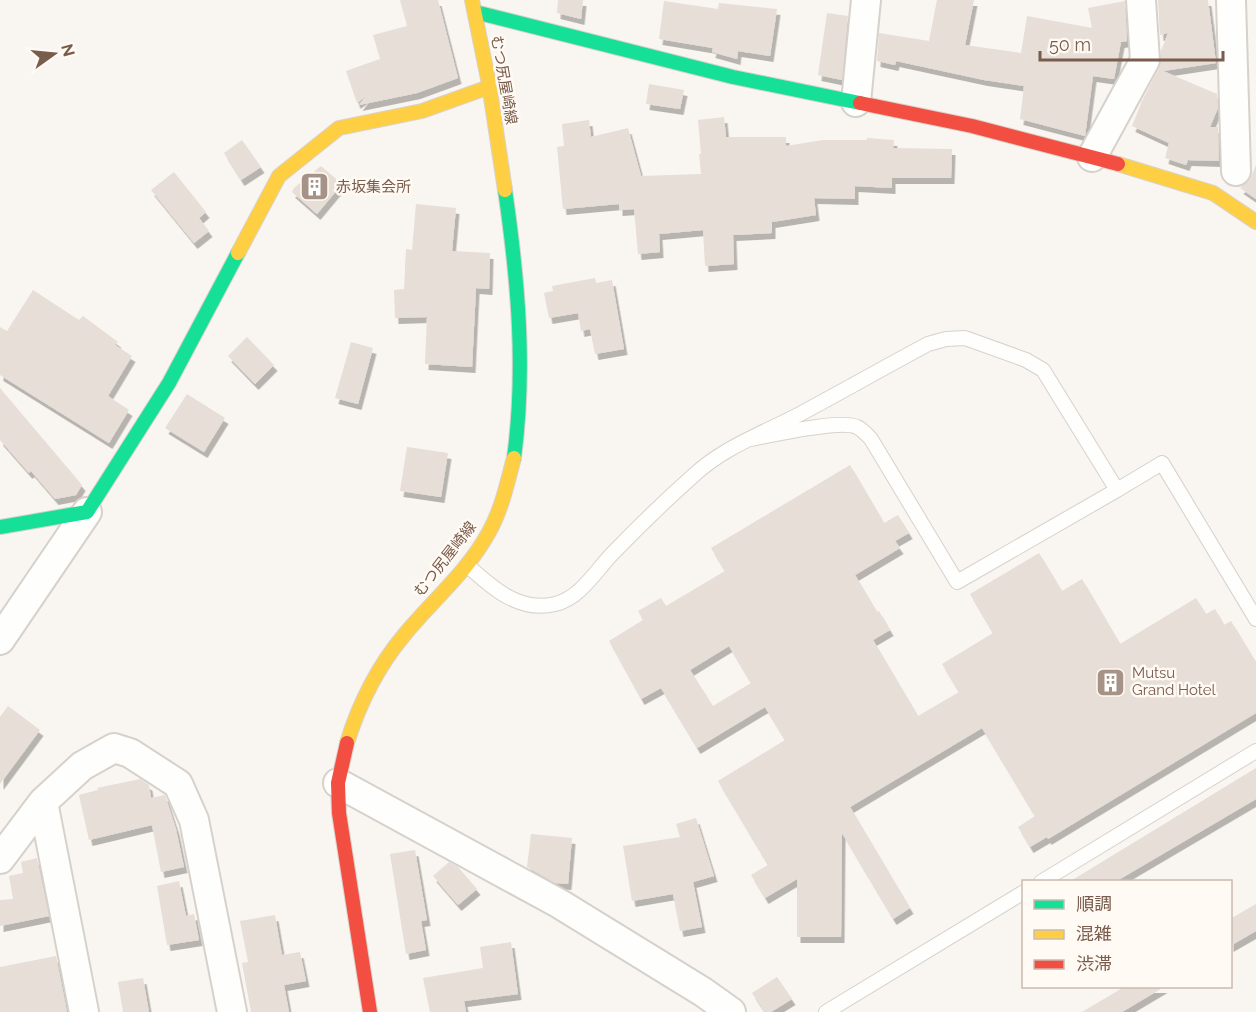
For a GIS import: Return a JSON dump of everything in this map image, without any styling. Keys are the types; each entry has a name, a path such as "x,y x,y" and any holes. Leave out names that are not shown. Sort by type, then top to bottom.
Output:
{"street":[{"path":"856,102 866,0"},
{"path":"1092,157 1145,60 1141,0"},
{"path":"1213,193 1246,171 1231,0"},
{"path":"473,6 734,77 972,126 1134,168 1213,193 1256,222"},
{"name":"むつ尻屋崎線","path":"370,1012 340,824 338,783 349,733 363,698 392,650 466,564 488,534 505,493 517,442 520,387 519,322 514,250 489,87 473,6"},
{"path":"0,640 87,512 169,383 279,176 339,128 422,111 489,87"},
{"path":"0,527 87,512"},
{"path":"0,859 43,802 82,766 114,748 130,753 178,784 194,820 232,1012"},
{"path":"338,783 560,903 703,992 731,1012"},
{"path":"43,802 84,1012"}],"lane":[{"path":"466,564 490,587 509,599 533,605 555,604 579,592 611,554 695,473 724,452 928,344 946,339 965,338 1026,360 1043,370 1052,381 1117,490"},
{"path":"751,439 821,426 845,424 858,427 871,439 957,582 1162,463 1256,619"},
{"path":"1044,880 1256,752"},
{"path":"826,1012 1022,893"}],"building":[{"path":"400,0 438,0 458,78 417,93 359,105 365,97 357,103 346,71 380,59 373,35 407,26"},
{"path":"558,0 583,0 581,19 557,13"},
{"path":"937,0 974,0 965,45 1021,53 1027,16 1092,28 1088,8 1125,1 1127,41 1121,42 1114,79 1093,76 1085,136 1020,119 1024,86 896,61 895,65 877,61 879,33 929,41"},
{"path":"1158,0 1208,0 1216,63 1163,71 1217,94 1218,108 1210,127 1218,127 1219,161 1188,160 1186,165 1165,158 1169,143 1132,126 1159,68 1161,51 1168,33 1160,35"},
{"path":"664,1 718,9 719,3 777,9 770,56 738,51 737,59 712,52 713,48 659,39"},
{"path":"827,13 848,16 842,80 818,75"},
{"path":"649,84 684,90 680,109 646,104"},
{"path":"724,117 726,137 786,137 786,146 823,140 867,140 867,138 894,140 893,148 952,149 951,178 892,178 892,188 855,186 855,199 814,198 816,215 772,222 772,233 733,235 734,264 705,266 703,230 659,234 660,252 638,254 634,209 619,210 619,204 563,209 557,147 564,146 562,124 589,120 591,137 628,128 641,176 701,174 698,120"},
{"path":"242,140 261,167 241,180 224,153"},
{"path":"1256,165 1256,199 1240,188 1250,179"},
{"name":"赤坂集会所","path":"321,166 342,184 317,214 292,192"},
{"path":"174,172 206,212 199,218 209,231 194,243 151,190"},
{"path":"416,204 456,208 452,251 490,253 489,289 476,288 472,367 425,364 427,317 395,318 394,290 404,289 406,249 412,250"},
{"path":"595,278 596,283 612,280 624,349 595,354 590,329 581,331 578,313 549,318 544,293 553,291 552,286"},
{"path":"33,290 79,320 83,316 118,342 115,345 132,356 108,396 129,410 109,443 0,375 0,327 7,331"},
{"path":"247,337 274,365 255,384 228,356"},
{"path":"351,342 373,348 358,404 335,398"},
{"path":"0,388 82,485 76,495 55,499 0,440"},
{"path":"187,394 225,418 204,452 165,428"},
{"path":"407,447 448,453 441,497 400,491"},
{"name":"Mutsu Grand Hotel","path":"850,465 884,523 898,515 909,533 895,541 900,548 855,575 890,630 873,640 918,716 959,692 942,664 993,633 970,594 1039,553 1062,591 1082,579 1120,644 1196,598 1206,614 1215,609 1224,625 1231,621 1256,662 1256,713 1048,839 1047,837 1030,847 1018,827 1035,816 982,728 850,807 910,908 893,919 842,833 841,937 797,937 797,879 765,898 751,875 768,865 718,781 785,740 765,707 697,748 661,688 641,699 609,641 643,620 638,611 661,598 666,606 725,571 711,548","holes":["729,646 751,683 713,706 690,670"]},
{"path":"8,706 40,730 0,784 0,717"},
{"path":"1256,768 1256,799 1118,880 1072,880"},
{"path":"140,779 149,785 151,798 165,795 176,829 184,867 161,872 152,825 89,840 79,795 98,790 97,788"},
{"path":"696,818 714,876 693,882 702,927 680,931 673,894 632,901 623,846 680,837 676,824"},
{"path":"531,834 572,838 568,884 555,883 527,867"},
{"path":"415,850 427,920 421,921 426,950 406,954 390,854"},
{"path":"37,858 49,916 0,926 0,900 13,899 9,876 23,873 21,862"},
{"path":"449,862 458,867 477,889 458,905 433,876"},
{"path":"179,881 186,916 194,914 199,940 167,945 157,886"},
{"path":"1256,904 1256,931 1232,945 1232,918"},
{"path":"275,915 282,955 300,952 306,981 284,985 289,1012 251,1012 242,963 248,962 240,921"},
{"path":"511,942 518,994 464,1001 466,1012 430,1012 423,978 483,968 480,947"},
{"path":"56,956 67,1012 0,1012 0,967"},
{"path":"777,977 792,999 771,1012 765,1012 752,993"},
{"path":"143,978 149,1012 123,1012 118,982"},
{"path":"1122,988 1162,988 1122,1012 1082,1012"}],"traffic: fast":[{"path":"475,12 733,77 860,103"},
{"path":"505,190 514,257 519,324 518,424 514,458"},
{"path":"0,527 87,512 169,383 238,253"}],"traffic: slow":[{"path":"472,0 489,84 505,190"},
{"path":"238,253 279,176 339,128 422,111 489,87"},
{"path":"1118,164 1213,193 1256,222"},
{"path":"347,743 357,714 386,659 481,546 501,505 514,458"}],"traffic: jam":[{"path":"860,103 972,126 1118,164"},
{"path":"347,743 338,783 339,813 370,1012"}],"place":[{"name":"赤坂集会所","path":"315,187"},
{"name":"Mutsu Grand Hotel","path":"1111,682"}]}
